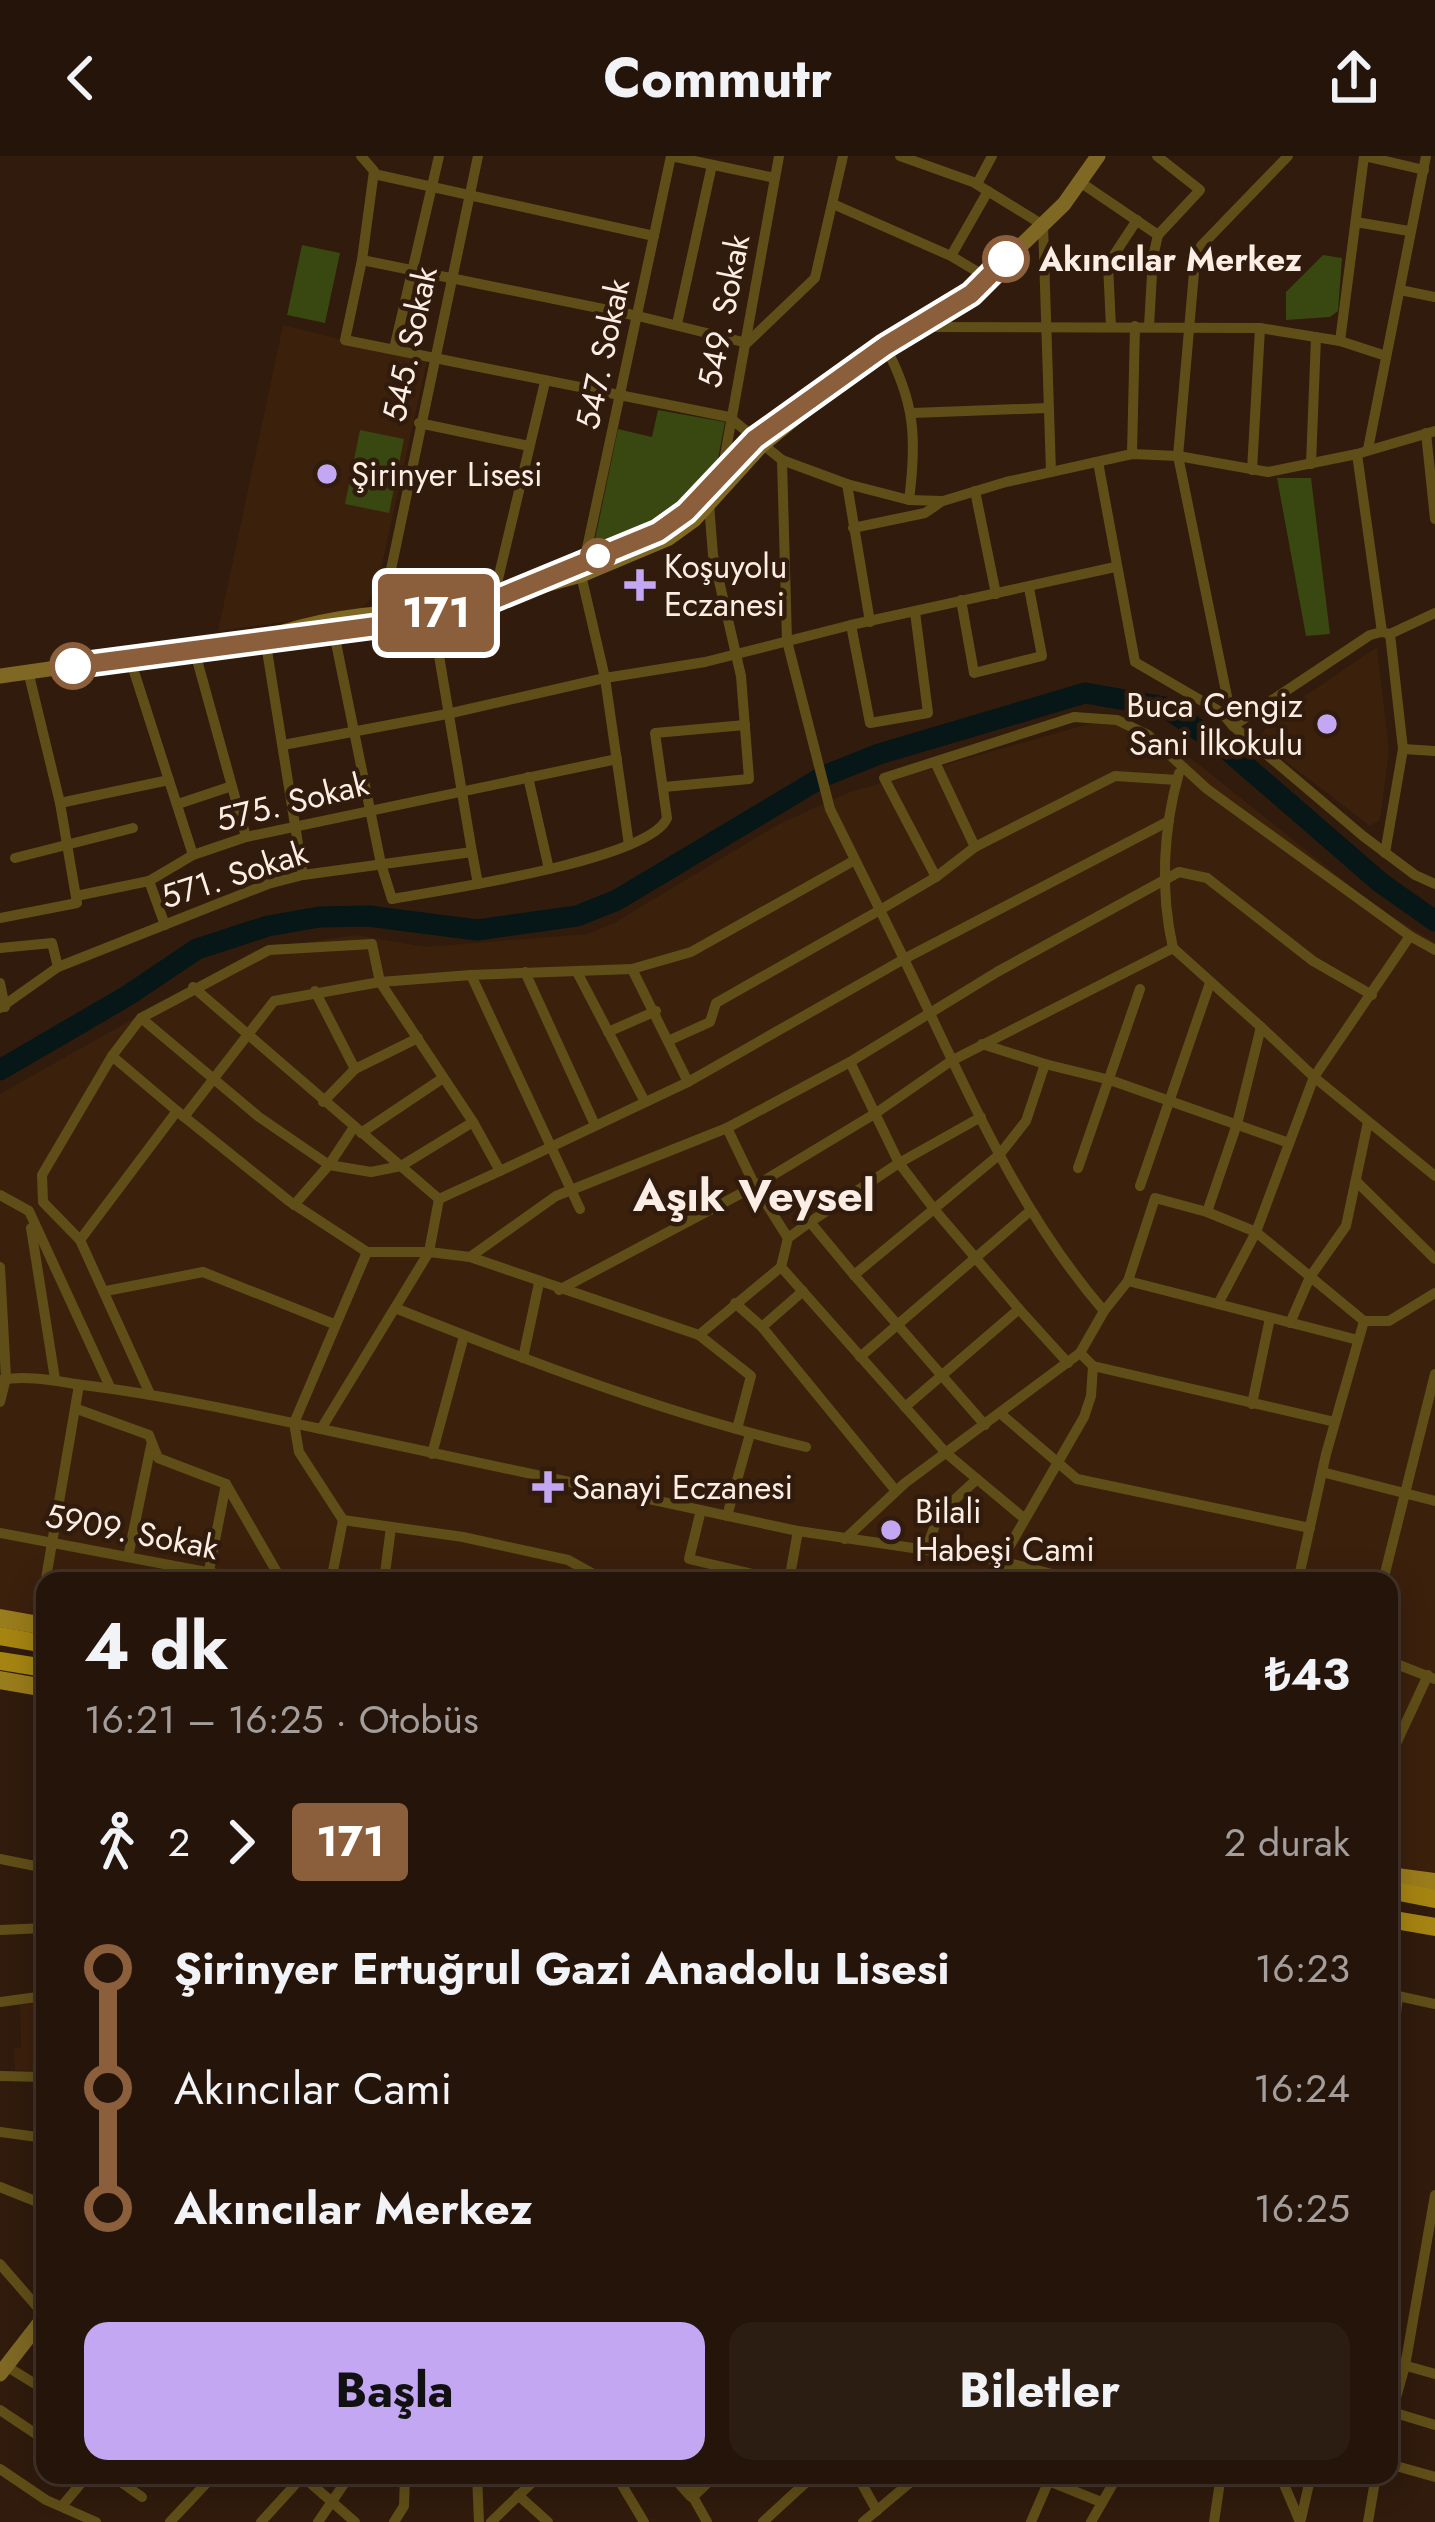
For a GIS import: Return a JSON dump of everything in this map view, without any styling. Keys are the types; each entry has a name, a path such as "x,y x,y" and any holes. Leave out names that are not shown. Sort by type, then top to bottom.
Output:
{"highway":[{"path":"0,1636 36,1633"},
{"path":"0,1661 36,1667"},
{"path":"1398,1893 1435,1899"},
{"path":"1398,1921 1435,1928"}],"main road":[{"path":"583,569 658,532 686,512 758,442 885,346 971,294 1043,225 1080,182 1090,158"},
{"path":"0,676 265,638 291,628 414,621 493,600 669,538 710,504 758,442"},
{"path":"265,638 292,640 381,620"},
{"path":"0,1618 36,1630"},
{"path":"0,1680 36,1686"},
{"path":"1398,1877 1435,1882"},
{"path":"2,2370 36,2338"}],"street":[{"path":"361,156 374,174 345,340 729,418 782,460 909,500 943,501"},
{"path":"394,349 439,156"},
{"name":"545. Sokak","path":"381,620 478,156"},
{"path":"671,156 775,178"},
{"name":"547. Sokak","path":"583,569 671,156"},
{"name":"549. Sokak","path":"722,477 779,156"},
{"path":"362,260 677,324 747,343 814,278 843,156"},
{"path":"900,156 982,188 1043,225 1051,472"},
{"path":"951,256 992,156"},
{"path":"1149,326 1159,235 1200,190 1157,156"},
{"path":"1233,726 1178,456 1195,261 1201,246 1288,156"},
{"path":"1340,341 1364,156 1424,170"},
{"path":"1384,853 1402,749 1363,451 1426,156"},
{"path":"677,324 712,165"},
{"path":"374,174 654,236"},
{"path":"1080,182 1159,235"},
{"path":"833,204 951,256 988,278"},
{"path":"1111,327 1108,264 1137,220"},
{"path":"1356,221 1409,231"},
{"path":"1400,290 1435,297"},
{"path":"1132,454 1135,326"},
{"path":"920,327 1260,328 1340,341 1386,356"},
{"path":"1252,470 1260,328"},
{"path":"1311,464 1316,337"},
{"path":"885,346 913,413 915,454 909,500"},
{"path":"493,600 545,382"},
{"path":"913,413 1048,408"},
{"path":"419,423 529,446"},
{"path":"853,528 925,513 943,501 975,491 1132,454 1178,456 1268,472 1432,430 1435,519"},
{"path":"782,460 787,640 830,809 951,1061 1030,1211 1066,1267 1104,1311"},
{"path":"1098,461 1135,662 1221,712 1384,853 1435,884"},
{"path":"847,484 870,622"},
{"path":"975,491 996,594"},
{"path":"664,787 749,779 741,676 713,555 710,504"},
{"path":"694,520 713,555"},
{"path":"283,745 735,655 1115,567"},
{"path":"583,569 605,678 629,845"},
{"path":"961,600 974,673 1042,656 1029,588"},
{"path":"850,626 870,723 928,712 914,612"},
{"path":"1233,726 1370,635 1435,613"},
{"path":"432,614 478,884"},
{"path":"334,633 392,899 549,869 655,834 665,825 655,733 745,725"},
{"path":"265,638 302,874"},
{"path":"194,649 246,837"},
{"path":"130,659 193,855"},
{"path":"28,670 60,803 76,899"},
{"path":"936,877 884,778 1074,717 1117,720 1148,735 1207,789 1435,950"},
{"path":"1402,749 1435,751"},
{"name":"575. Sokak","path":"0,918 148,881 193,855 246,837 617,759"},
{"path":"935,762 975,847"},
{"path":"1182,764 1169,821 1164,879 1173,948 1314,1077 1435,1176"},
{"path":"670,1040 710,1022 716,1003 936,877 975,847 1115,776 1177,780"},
{"path":"528,777 549,869"},
{"path":"60,803 169,780"},
{"path":"178,804 230,788"},
{"path":"439,1199 688,1082 904,959 1169,821"},
{"path":"15,858 133,829"},
{"name":"571. Sokak","path":"3,1008 58,968 302,874 472,852"},
{"path":"80,1240 274,1001 380,982 632,969 691,952 854,860"},
{"path":"470,1257 571,1189 727,1128 1179,872 1207,878 1313,961 1372,995"},
{"path":"148,881 165,925"},
{"path":"1218,1304 1256,1232 1314,1077 1410,935"},
{"path":"150,1394 80,1240 43,1202 42,1175 112,1056 141,1018 269,950 374,939 380,982 500,1171"},
{"path":"0,949 52,943 58,968"},
{"path":"559,1289 755,1186 951,1061 1173,948"},
{"path":"632,969 688,1082"},
{"path":"577,972 645,1102"},
{"path":"525,973 595,1125"},
{"path":"471,975 580,1209"},
{"path":"1140,1186 1210,982"},
{"path":"0,983 3,1008"},
{"path":"193,987 439,1199"},
{"path":"1078,1168 1140,989"},
{"path":"315,991 355,1069"},
{"path":"608,1032 656,1011"},
{"path":"141,1018 329,1166 371,1172 401,1166 473,1122"},
{"path":"1207,1212 1237,1124 1261,1027"},
{"path":"322,1102 355,1069 418,1038"},
{"path":"982,1044 1110,1080 1289,1143"},
{"path":"112,1056 294,1205 368,1252 470,1257 699,1335 752,1376 737,1429"},
{"path":"850,1062 898,1163 1068,1363"},
{"path":"854,1275 1000,1154 1026,1121 1045,1064"},
{"path":"294,1205 358,1130 443,1078"},
{"path":"699,1335 781,1267 788,1238 898,1163 981,1117"},
{"path":"1290,1322 1310,1277 1346,1226 1368,1122"},
{"path":"727,1128 755,1186 788,1238"},
{"path":"1356,1180 1435,1259"},
{"path":"0,1196 28,1211 110,1387"},
{"path":"845,1539 896,1491 1080,1353 1104,1311 1129,1281 1155,1198 1256,1232 1364,1321 1389,1321 1435,1293"},
{"path":"321,1429 429,1252 439,1199"},
{"path":"28,1211 56,1379"},
{"path":"860,1357 1030,1211"},
{"path":"810,1222 985,1425"},
{"path":"333,1572 343,1520 299,1452 294,1423 368,1252"},
{"path":"0,1267 0,1402"},
{"path":"781,1267 946,1453 1024,1519"},
{"path":"106,1292 203,1272 334,1324"},
{"path":"1129,1281 1358,1340"},
{"path":"523,1358 538,1283"},
{"path":"762,1327 803,1291"},
{"path":"735,1303 762,1327 896,1491"},
{"path":"394,1308 523,1358 806,1447"},
{"path":"905,1407 1019,1309"},
{"path":"1252,1404 1270,1318"},
{"path":"1300,1572 1364,1321"},
{"path":"432,1454 464,1336"},
{"path":"1080,1353 1093,1366 1335,1422"},
{"path":"1003,1572 1024,1519 1084,1417 1093,1366"},
{"path":"1385,1572 1435,1374"},
{"path":"3,1379 56,1379 150,1394 798,1531 1045,1572"},
{"path":"48,1572 79,1384"},
{"path":"77,1409 149,1435 158,1458 226,1484 277,1572"},
{"path":"1001,1414 1077,1479 1310,1528"},
{"path":"728,1516 750,1433"},
{"path":"128,1557 151,1446"},
{"path":"1322,1472 1435,1502"},
{"path":"926,1550 939,1514 977,1479"},
{"path":"209,1572 226,1484"},
{"path":"701,1510 689,1559 746,1572"},
{"path":"343,1520 463,1537 568,1559 590,1572"},
{"path":"385,1572 392,1527"},
{"path":"788,1572 798,1531"},
{"name":"5909. Sokak","path":"0,1533 188,1572"},
{"path":"1398,1664 1431,1677 1398,1741"},
{"path":"0,1859 36,1866"},
{"path":"0,1930 36,1928"},
{"path":"1398,1996 1435,2004"},
{"path":"0,2002 36,1997"},
{"path":"0,2076 36,2077"},
{"path":"0,2132 36,2137"},
{"path":"0,2187 36,2201"},
{"path":"1398,2390 1435,2195"},
{"path":"0,2264 36,2306"},
{"path":"1398,2364 1435,2374"},
{"path":"2,2370 36,2386"},
{"path":"0,2410 36,2434"},
{"path":"1398,2418 1435,2425"},
{"path":"1398,2467 1435,2477"},
{"path":"0,2469 91,2521"},
{"path":"62,2506 80,2484"},
{"path":"170,2522 206,2484"},
{"path":"261,2522 295,2484"},
{"path":"311,2484 355,2522"},
{"path":"318,2522 344,2484"},
{"path":"394,2522 404,2506 404,2484"},
{"path":"477,2484 479,2522"},
{"path":"491,2522 530,2484"},
{"path":"621,2484 644,2522"},
{"path":"682,2484 707,2522"},
{"path":"692,2495 704,2484"},
{"path":"764,2522 804,2484"},
{"path":"862,2484 877,2511"},
{"path":"863,2522 906,2484"},
{"path":"1031,2522 1047,2484"},
{"path":"1063,2484 1101,2502"},
{"path":"1091,2522 1112,2484"},
{"path":"1214,2522 1220,2484"},
{"path":"1281,2484 1300,2522"},
{"path":"1300,2522 1309,2484"},
{"path":"1368,2522 1374,2484"},
{"path":"518,2495 548,2522"}],"shaded area":[{"name":"Şirinyer Lisesi","path":"283,325 427,361 377,587 368,602 358,612 218,631"},
{"name":"Buca Cengiz Sani İlkokulu","path":"1377,647 1389,751 1380,820 1370,826 1258,740 1278,709"},
{"path":"1120,715 1192,759 1378,908 1435,942 1435,1875 1398,1869 1398,1572 36,1572 36,1617 0,1611 0,1094 255,950 356,935 425,947 587,934 614,923 779,824 850,792"},
{"path":"36,2003 36,2071 15,2070 14,2049 21,2047 20,2005"}],"green space":[{"path":"302,245 340,253 325,323 287,315"},
{"path":"1323,255 1342,258 1338,311 1330,317 1286,320 1286,292"},
{"path":"658,410 725,422 714,480 652,531 593,549 618,429 652,437"},
{"path":"360,430 404,439 389,513 345,504"},
{"path":"1277,478 1311,478 1330,634 1306,636"}],"waterway":[{"path":"0,1070 197,949 268,926 319,917 368,916 477,930 577,916 617,900 824,776 879,754 1085,693 1165,707 1225,748 1381,883 1435,921"}],"bus line":[{"name":"171","path":"73,666 414,621 493,600 658,532 686,512 755,439 885,346 971,294 1006,259"}],"place":[{"name":"Akıncılar Merkez","path":"1006,259"},
{"name":"Şirinyer Lisesi","path":"327,474"},
{"name":"Koşuyolu Eczanesi","path":"640,585"},
{"name":"Buca Cengiz Sani İlkokulu","path":"1327,724"},
{"name":"Sanayi Eczanesi","path":"548,1487"},
{"name":"Bilali Habeşi Cami","path":"891,1530"}],"district":[{"name":"Aşık Veysel","path":"754,1195"}]}
